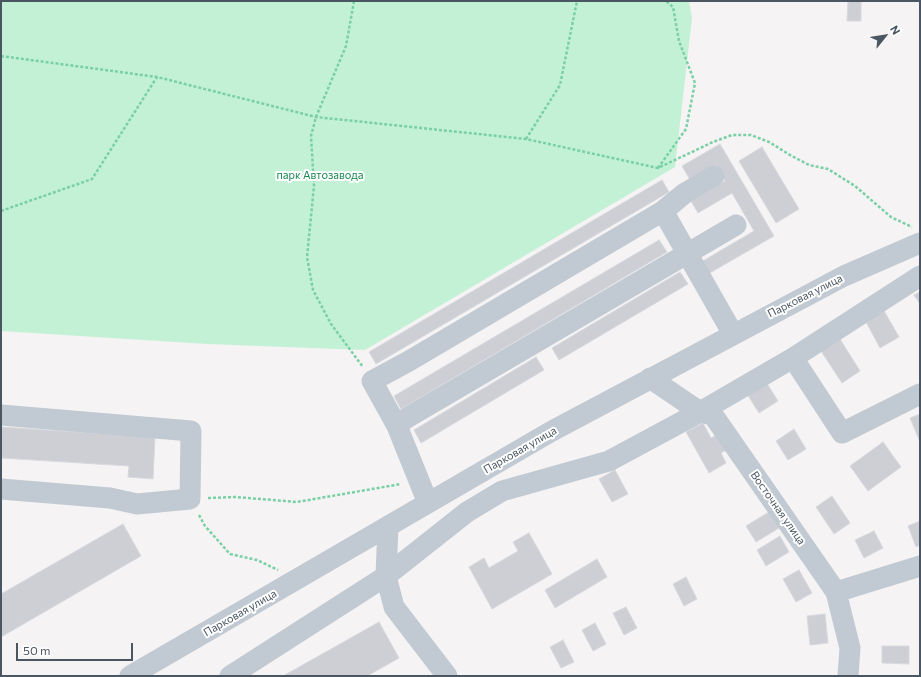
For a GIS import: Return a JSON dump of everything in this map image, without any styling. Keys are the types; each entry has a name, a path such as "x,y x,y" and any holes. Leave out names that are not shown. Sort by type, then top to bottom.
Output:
{"street":[{"path":"428,503 397,426 372,380 409,361 663,211 685,193 714,176"},
{"path":"663,211 686,254 733,334"},
{"path":"397,426 412,415 736,225"},
{"name":"Парковая улица","path":"130,676 552,431 917,236"},
{"path":"230,676 386,576 467,512 502,492 609,462 700,412 793,358 920,276"},
{"path":"793,358 842,433 920,394"},
{"name":"Восточная улица","path":"650,378 700,412 713,415 836,592 850,648 848,676"},
{"path":"1,415 192,431 190,498 137,504 110,498 1,489"},
{"path":"448,491 467,512"},
{"path":"388,526 386,576 394,607 447,676"},
{"path":"836,592 920,566"}],"path":[{"path":"354,1 346,46 316,117 311,136 314,186 306,257 314,290 331,324 357,357 372,380"},
{"path":"526,139 560,85 577,1"},
{"path":"658,168 686,129 695,83 679,41 673,7 666,1"},
{"path":"1,56 157,77 316,117 526,139 658,168 713,142 732,135 751,135 769,142 809,165 828,169 855,186 891,217 917,236"},
{"path":"1,211 92,179 157,77"},
{"path":"299,579 257,560 230,554 205,526 190,498 236,497 297,502 365,491 418,480"}],"green space":[{"name":"парк Автозавода","path":"1,1 689,1 692,18 675,167 365,350 207,344 1,331"}],"building":[{"path":"848,1 861,1 861,21 847,21"},
{"path":"720,144 774,236 708,274 701,262 754,231 732,193 698,213 691,201 725,181 716,165 690,180 682,166"},
{"path":"762,147 799,209 776,223 739,161"},
{"path":"662,180 669,192 376,364 369,352"},
{"path":"659,240 667,252 401,409 394,396"},
{"path":"680,272 688,284 559,360 552,348"},
{"path":"920,292 920,304 914,295"},
{"path":"883,309 899,337 880,348 865,320"},
{"path":"840,339 860,371 842,383 821,351"},
{"path":"536,357 544,370 421,443 414,430"},
{"path":"766,382 778,401 759,413 747,394"},
{"path":"920,414 920,442 910,418"},
{"path":"703,423 711,438 719,434 728,449 721,453 726,463 709,473 686,432"},
{"path":"1,427 155,437 153,479 128,477 129,466 1,458"},
{"path":"794,429 806,449 788,460 776,441"},
{"path":"883,442 901,467 868,491 850,466"},
{"path":"615,470 628,494 612,502 599,479"},
{"path":"832,496 850,523 834,534 816,507"},
{"path":"769,512 779,528 756,542 746,526"},
{"path":"920,521 920,545 916,547 908,526"},
{"path":"123,524 141,556 1,637 1,594"},
{"path":"874,531 883,548 864,558 855,540"},
{"path":"529,533 552,574 492,609 469,567 484,558 489,568 518,551 513,542"},
{"path":"780,536 789,552 766,566 757,550"},
{"path":"597,559 607,577 555,608 545,590"},
{"path":"799,570 812,593 796,602 783,579"},
{"path":"686,577 697,599 684,606 673,584"},
{"path":"626,607 637,628 624,635 613,613"},
{"path":"825,614 828,643 810,645 807,616"},
{"path":"379,622 399,658 367,676 283,676"},
{"path":"595,623 606,644 593,651 582,630"},
{"path":"563,640 574,662 561,668 550,647"},
{"path":"882,646 909,646 909,664 882,663"}]}
